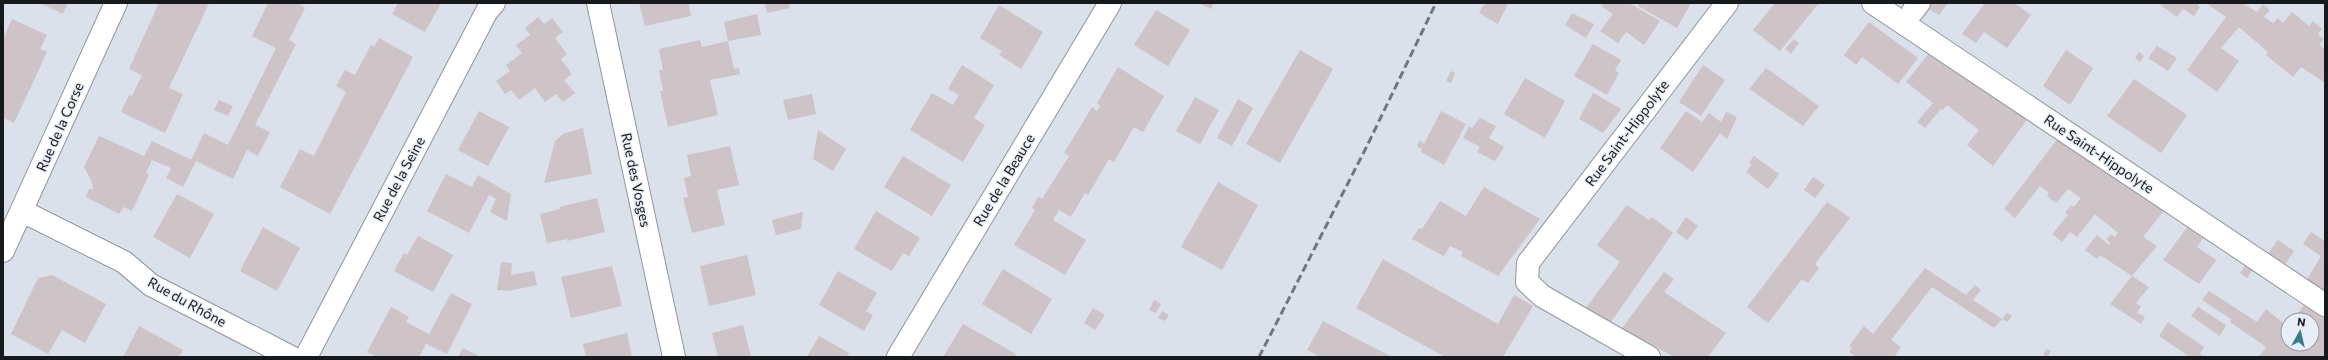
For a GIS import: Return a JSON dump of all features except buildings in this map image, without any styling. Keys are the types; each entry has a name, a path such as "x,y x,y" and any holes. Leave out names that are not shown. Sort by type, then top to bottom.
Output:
{"street":[{"name":"Rue de la Corse","path":"3,251 116,3"},
{"name":"Rue de la Seine","path":"306,357 487,11 494,3"},
{"name":"Rue des Vosges","path":"598,3 674,357"},
{"name":"Rue de la Beauce","path":"898,357 1110,3"},
{"name":"Rue Saint-Hippolyte","path":"1649,357 1542,296 1527,282 1528,263 1727,3"},
{"name":"Rue Saint-Hippolyte","path":"1873,3 2325,305"},
{"name":"Rue du Rhône","path":"22,211 124,262 151,286 291,357"}],"railway":[{"path":"1259,357 1367,146 1436,3"}]}
